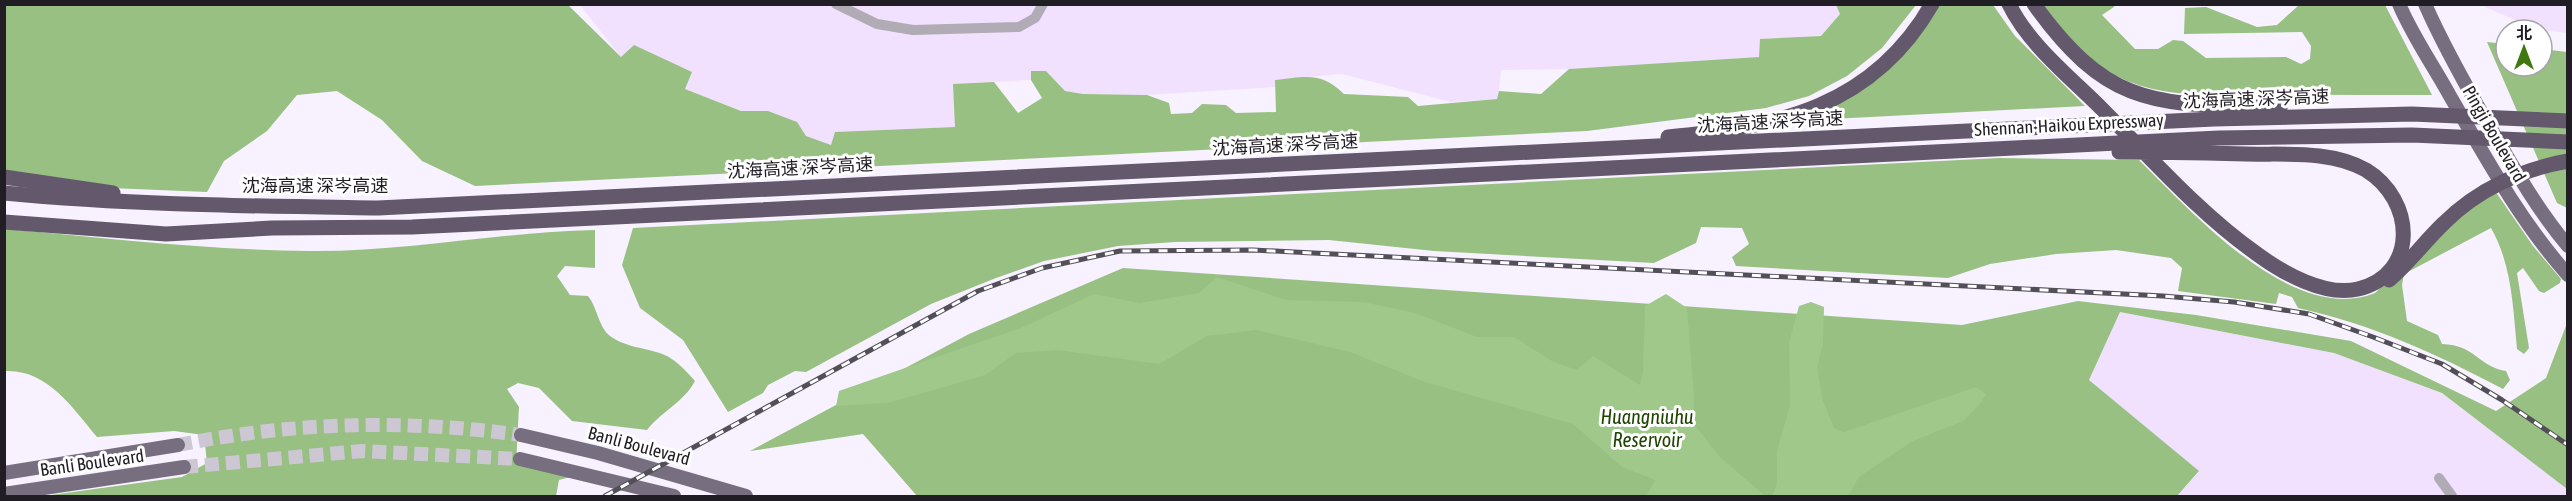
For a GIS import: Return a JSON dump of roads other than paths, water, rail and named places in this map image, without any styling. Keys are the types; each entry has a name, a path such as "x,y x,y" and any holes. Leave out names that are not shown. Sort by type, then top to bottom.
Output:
{"highway":[{"path":"1468,156 1726,130 1803,114 1847,91 1889,60 1908,40 1932,4"},
{"path":"2000,4 2020,37 2254,262 2301,287 2334,297 2360,296 2386,282 2442,224 2472,200 2511,178 2560,163"},
{"path":"2008,4 2026,32 2064,77"},
{"path":"2034,4 2064,44 2089,67 2118,86 2148,98 2186,104 2412,114"},
{"name":"沈海高速 深岑高速","path":"4,193 79,200 191,205 378,208 2214,119 2412,114 2568,121"},
{"name":"Shennan-Haikou Expressway","path":"1945,150 2219,138 2412,135 2568,142"},
{"path":"1945,150 2322,156 2366,170 2386,187 2402,211 2403,239 2399,253 2382,276 2358,289 2335,290 2304,280 2258,255 2174,186"},
{"name":"沈海高速 深岑高速","path":"4,222 166,234 272,228 412,227 1945,150"},
{"path":"4,177 191,205"}],"main road":[{"name":"Pingji Boulevard","path":"2399,4 2421,50 2512,201 2535,237 2568,275"},
{"name":"Pingji Boulevard","path":"2425,4 2441,39 2508,159 2551,225 2568,246"},
{"name":"Banli Boulevard","path":"521,435 598,453 746,496"},
{"name":"Banli Boulevard","path":"4,473 178,445"},
{"path":"520,459 674,496"},
{"name":"Banli Boulevard","path":"4,494 184,467"}],"street":[{"path":"836,4 889,27 925,30 1018,27 1035,18 1043,4"},
{"path":"2439,478 2451,496"}],"water":[{"name":"Huangniuhu Reservoir","path":"1217,277 1285,300 1363,302 1415,313 1477,337 1514,337 1552,361 1576,370 1593,356 1640,385 1643,372 1645,306 1666,294 1687,308 1694,396 1693,423 1720,457 1765,496 1646,496 1655,480 1622,467 1573,424 1425,382 1350,352 1256,330 1207,336 1159,364 1057,350 1016,353 985,375 887,403 836,406 839,391 1023,327 1094,294 1139,303 1199,293"},
{"path":"1811,302 1824,307 1823,344 1817,367 1822,398 1834,428 1844,432 1976,387 1986,394 1980,404 1963,421 1913,441 1859,477 1848,496 1772,496 1777,484 1777,451 1790,405 1789,343 1799,306"}],"tunnel":[{"path":"178,445 264,431 349,425 435,427 521,435"},
{"path":"184,467 362,451 520,459"}],"railway":[{"path":"605,496 978,291 1042,268 1120,251 1253,250 2163,296 2234,302 2309,314 2442,364 2502,400 2568,445"}]}
